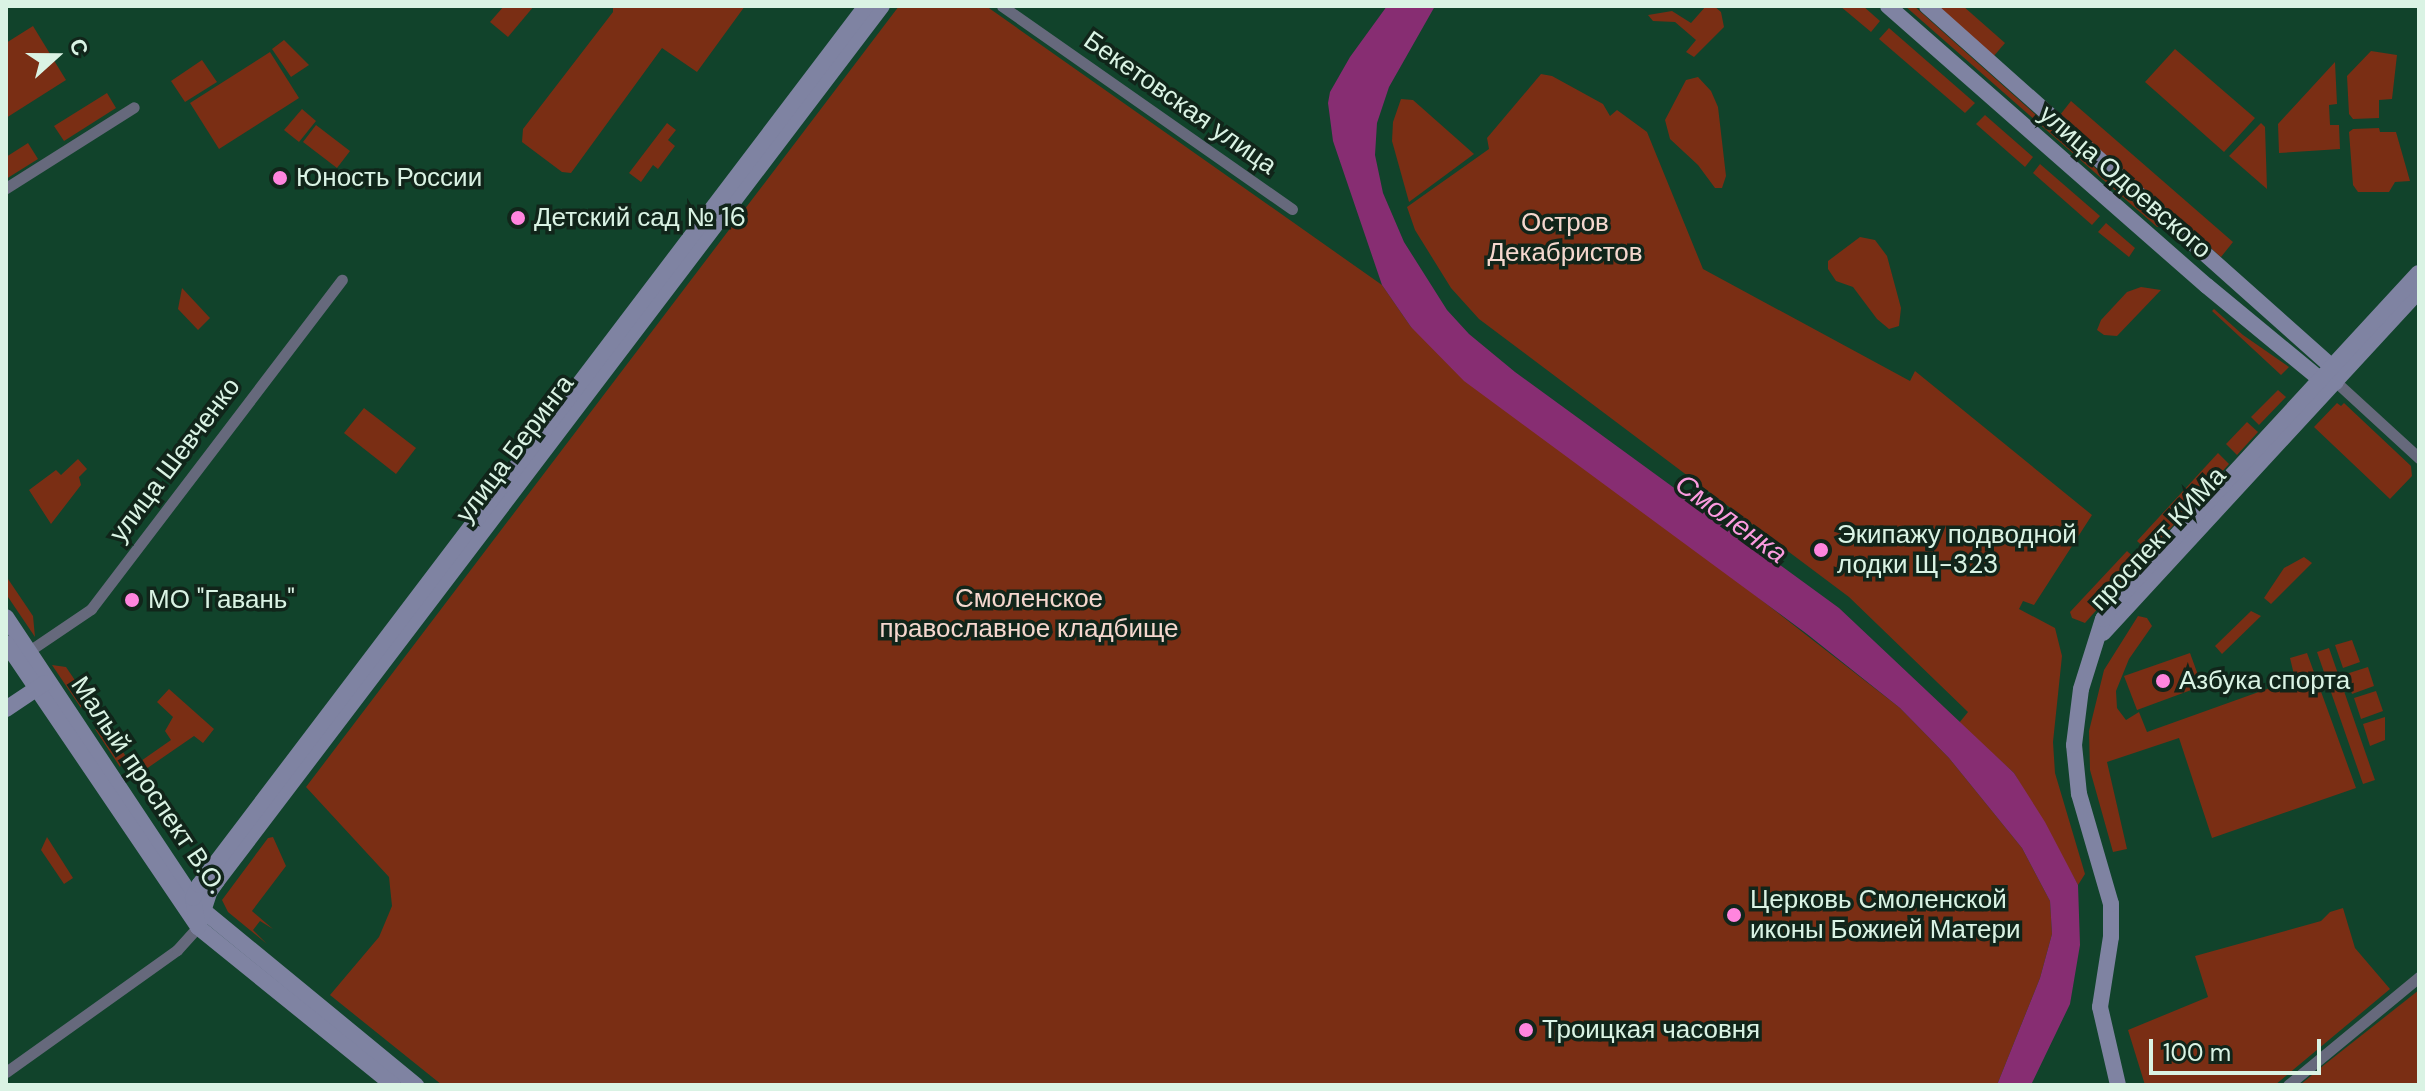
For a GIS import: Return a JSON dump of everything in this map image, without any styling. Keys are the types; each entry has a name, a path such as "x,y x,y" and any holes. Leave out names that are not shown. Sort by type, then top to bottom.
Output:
{"street":[{"name":"улица Беринга","path":"193,898 199,885 866,6"},
{"name":"улица Беринга","path":"6,1072 177,950 202,920 210,891 217,881 882,6"},
{"name":"Бекетовская улица","path":"1002,6 1292,209"},
{"name":"улица Одоевского","path":"1888,6 2157,242 2330,376"},
{"name":"улица Одоевского","path":"1927,6 2173,225 2419,458"},
{"path":"6,188 134,107"},
{"path":"2157,242 2173,225"},
{"name":"проспект КИМа","path":"2118,1085 2100,1007 2111,937 2111,904 2079,794 2074,745 2081,689 2098,637 2419,273"},
{"name":"улица Шевченко","path":"29,651 91,609 342,280"},
{"name":"проспект КИМа","path":"2330,376 2419,290"},
{"name":"Малый проспект В.О.","path":"6,617 29,651 42,685 202,920 393,1085"},
{"name":"Малый проспект В.О.","path":"6,643 42,685 193,898"},
{"path":"6,709 42,685"},
{"path":"193,898 202,920"},
{"name":"Малый проспект В.О.","path":"202,920 416,1085"},
{"path":"2288,1085 2419,977"}],"green space":[{"path":"504,6 534,6 508,37 490,22"},
{"path":"613,6 745,6 697,72 662,48 571,173 562,172 522,142 523,129 613,12"},
{"name":"Смоленское православное кладбище","path":"899,6 986,6 1382,285 1411,327 1900,708 1949,758 2022,848 2050,901 2052,934 2040,978 1997,1085 442,1085 330,995 379,937 392,906 389,877 306,787"},
{"path":"1706,6 1714,6 1721,12 1724,27 1694,57 1686,52 1696,40 1675,22 1653,21 1648,15 1672,11 1691,23"},
{"path":"1840,6 1863,6 1880,21 1871,32"},
{"path":"1905,6 1914,6 2161,227 2157,227"},
{"path":"1934,6 1963,6 2005,43 1993,57"},
{"path":"33,26 66,80 6,118 6,43"},
{"path":"1889,28 1975,103 1965,113 1879,39"},
{"path":"284,40 309,65 291,77 272,49"},
{"path":"2175,49 2255,118 2224,152 2145,82"},
{"path":"2371,51 2397,55 2392,99 2379,100 2379,118 2353,119 2349,114 2347,76"},
{"path":"270,52 299,98 219,149 190,103"},
{"path":"202,60 217,82 185,102 171,81"},
{"path":"2335,62 2337,104 2329,105 2330,125 2339,125 2340,149 2279,153 2278,124"},
{"name":"Остров Декабристов","path":"1541,74 1552,76 1603,104 1610,116 1617,110 1647,132 1703,269 1910,381 1915,371 2092,515 2034,605 2023,601 2019,609 2055,628 2062,656 2053,742 2055,773 2085,874 2078,885 2014,773 1959,723 1968,712 1849,597 1479,319 1451,288 1415,230 1407,207 1489,149 1487,138"},
{"path":"1698,77 1711,91 1718,107 1726,176 1722,188 1715,188 1698,165 1670,139 1665,120 1686,80"},
{"path":"107,93 116,108 64,141 54,126"},
{"path":"1401,99 1413,100 1474,154 1409,202 1392,141 1393,122"},
{"path":"2071,101 2233,242 2221,257 2060,115"},
{"path":"302,109 316,121 299,142 284,130"},
{"path":"1985,115 2033,157 2025,167 1976,124"},
{"path":"667,123 676,130 668,140 675,146 658,169 653,165 641,182 629,173"},
{"path":"2261,123 2265,127 2267,189 2229,156"},
{"path":"316,125 350,151 337,168 303,142"},
{"path":"2379,128 2380,132 2396,132 2410,181 2395,182 2389,192 2358,192 2353,185 2349,132 2353,129"},
{"path":"28,143 38,159 6,179 6,157"},
{"path":"2040,164 2100,216 2092,225 2033,173"},
{"path":"2106,223 2135,248 2129,257 2098,232"},
{"path":"1860,237 1875,240 1887,256 1901,308 1899,326 1889,329 1877,319 1853,287 1836,281 1828,269 1828,261"},
{"path":"2141,287 2161,290 2117,336 2104,335 2097,330 2101,320 2127,292"},
{"path":"182,288 210,318 198,330 178,309"},
{"path":"2214,309 2243,335 2289,367 2281,375 2212,311"},
{"path":"2278,390 2286,397 2259,425 2251,417"},
{"path":"2337,403 2341,406 2344,403 2411,466 2412,476 2390,499 2314,427"},
{"path":"364,408 416,448 396,474 344,433"},
{"path":"2247,422 2258,432 2237,455 2226,444"},
{"path":"2218,453 2229,464 2149,552 2137,541"},
{"path":"78,459 87,469 79,477 81,485 51,524 29,490 56,470 61,475"},
{"path":"2127,551 2139,562 2085,623 2072,618 2070,612"},
{"path":"2304,557 2312,563 2271,604 2264,598 2284,568"},
{"path":"6,576 33,616 35,637 6,594"},
{"path":"2251,611 2261,616 2222,654 2215,646"},
{"path":"2138,616 2147,618 2152,626 2129,659 2116,691 2117,708 2126,720 2139,712 2147,732 2295,679 2290,658 2307,653 2356,788 2212,838 2179,738 2107,762 2127,849 2113,852 2090,770 2089,731 2104,670"},
{"path":"2352,640 2360,662 2343,668 2335,645"},
{"path":"2329,648 2375,780 2363,784 2317,652"},
{"name":"Азбука спорта","path":"2190,653 2202,686 2137,710 2124,676"},
{"path":"52,665 66,667 85,695 81,708"},
{"path":"2368,667 2374,686 2352,694 2346,674"},
{"path":"169,689 214,729 203,743 194,736 133,778 128,770 171,740 165,731 173,717 157,702"},
{"path":"2376,691 2383,711 2361,719 2354,698"},
{"path":"2385,717 2385,740 2370,746 2363,724"},
{"path":"95,729 109,731 125,755 120,767"},
{"path":"47,837 73,878 64,884 41,850"},
{"path":"273,837 286,866 252,911 273,929 260,921 253,930 267,944 228,912 222,900 268,838"},
{"path":"2343,908 2355,948 2390,989 2275,1085 2145,1085 2128,1030 2208,997 2195,956 2321,921 2330,912"},
{"path":"2419,990 2419,1085 2300,1085 2324,1065"}],"shaded area":[{"path":"1387,6 1435,6 1389,87 1377,123 1375,155 1383,193 1404,242 1447,310 1469,334 1515,372 1839,608 2014,773 2045,822 2078,885 2080,945 2070,1004 2031,1085 1997,1085 2040,978 2052,934 2050,901 2022,848 1949,758 1900,708 1807,634 1464,381 1411,327 1382,285 1333,141 1328,103 1330,92 1350,57"}],"place":[{"name":"Юность России","path":"280,178"},
{"name":"Детский сад № 16","path":"518,218"},
{"name":"Экипажу подводной лодки Щ-323","path":"1821,550"},
{"name":"МО \"Гавань\"","path":"132,600"},
{"name":"Азбука спорта","path":"2163,681"},
{"name":"Церковь Смоленской иконы Божией Матери","path":"1734,915"},
{"name":"Троицкая часовня","path":"1526,1030"}],"water label":[{"name":"Смоленка","path":"1731,519"}]}
